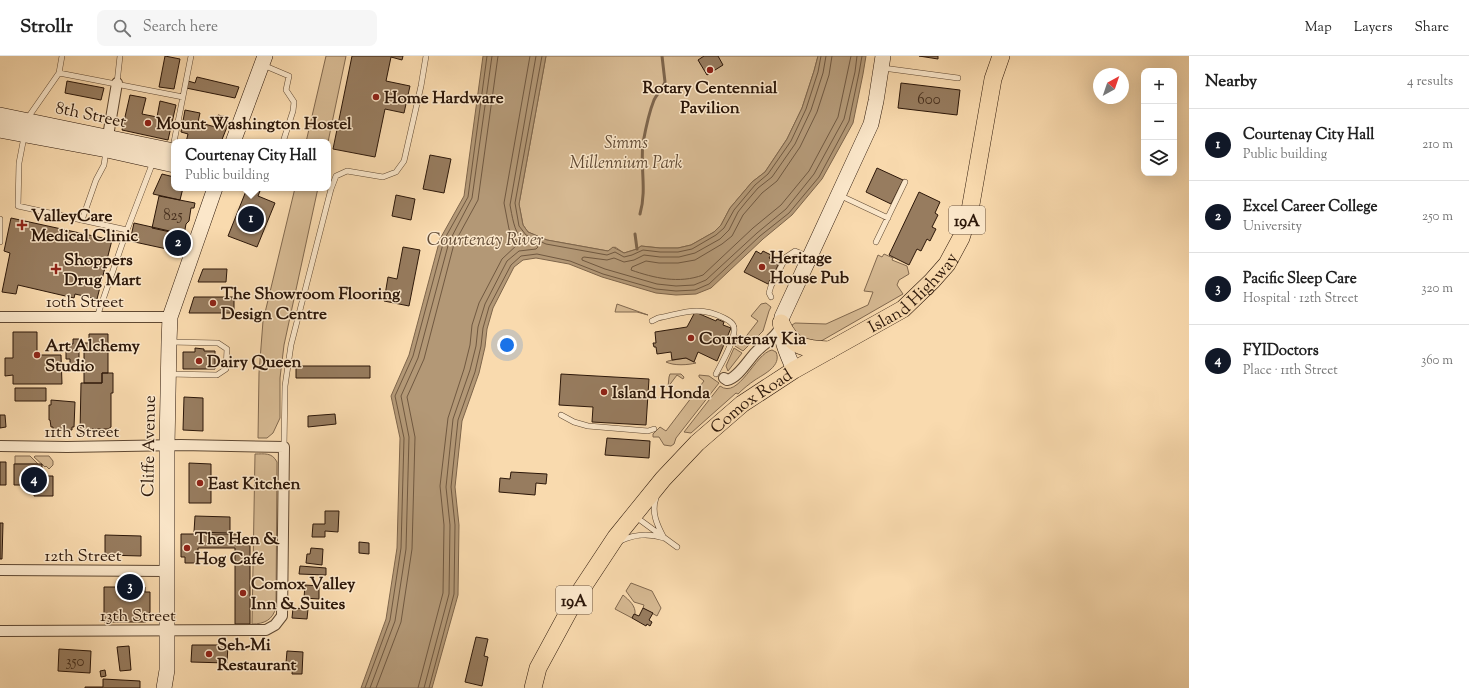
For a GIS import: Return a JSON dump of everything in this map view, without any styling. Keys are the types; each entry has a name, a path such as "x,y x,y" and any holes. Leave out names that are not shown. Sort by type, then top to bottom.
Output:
{"main road":[{"name":"Island Highway","path":"794,370 903,309 947,264 961,238 970,210 993,79 1001,56"},
{"path":"780,325 794,342 801,346 811,350 830,350"},
{"name":"Comox Road","path":"533,688 538,668 577,596 610,546 666,476 697,443 736,409 794,370"}],"street":[{"path":"234,139 264,60"},
{"path":"720,376 727,380 734,378 757,350 769,342 778,333 784,311 871,124 883,62"},
{"path":"107,143 117,83"},
{"name":"8th Street","path":"0,115 25,127 107,143 171,151"},
{"name":"8th Street","path":"0,130 25,127"},
{"name":"8th Street","path":"107,143 154,161 171,152"},
{"name":"Cliffe Avenue","path":"164,688 167,631 167,446 168,342 170,317 215,191"},
{"name":"10th Street","path":"0,317 170,317"},
{"name":"Comox Road","path":"780,325 782,339 794,370"},
{"name":"11th Street","path":"0,446 284,447"},
{"name":"13th Street","path":"0,631 266,630 275,625 282,616 284,447"},
{"name":"12th Street","path":"0,570 167,571"}],"lane":[{"path":"62,56 59,73 25,127 19,163 18,206 127,230"},
{"path":"117,83 120,56"},
{"path":"176,139 191,56"},
{"path":"331,189 336,176 348,171 383,177 396,172 404,161 421,86 426,56"},
{"path":"264,60 289,76 286,90 294,102 293,111 284,139"},
{"path":"883,62 958,78"},
{"path":"59,73 117,83 183,97"},
{"path":"82,220 96,180 104,165 107,143"},
{"path":"97,317 127,230 154,161"},
{"path":"876,242 905,182"},
{"path":"284,447 285,386 291,345 330,191"},
{"path":"838,194 888,218"},
{"path":"0,219 0,242"},
{"path":"770,297 769,293 771,286 786,257 795,251 809,257"},
{"path":"652,321 658,318 696,310 715,314 730,322 735,329 720,376"},
{"path":"168,342 218,343 228,349 226,370 217,376 168,374"},
{"path":"561,415 574,422 588,426 648,431 654,429"},
{"path":"664,538 655,520 654,510 658,491 666,476"},
{"path":"634,516 677,547"},
{"path":"610,546 632,536 654,534 664,538"}],"green space":[{"path":"326,56 346,56 329,139 307,139"},
{"name":"Simms Millennium Park","path":"546,56 818,56 802,108 787,139 765,172 752,182 730,208 721,225 714,232 691,245 678,248 641,246 637,249 624,253 615,247 608,251 547,240 528,232 523,225 519,204"},
{"path":"294,191 317,191 284,345 280,378 280,418 273,433 267,438 258,438 259,373 263,321"},
{"path":"884,254 893,258 892,260 907,266 909,274 899,280 897,285 903,294 816,344 805,342 793,330 792,325 795,323 826,324 868,305 873,292 864,291 878,255 882,257"},
{"path":"766,303 771,307 763,331 743,351 735,346 738,335 744,339 758,321 751,316 761,304"},
{"path":"617,304 648,315 637,312 615,312"},
{"path":"734,348 742,353 728,371 726,366"},
{"path":"772,350 776,352 777,361 771,369 738,394 736,393 691,433 684,432 720,386 727,389 734,387 759,359"},
{"path":"686,358 696,363 681,365 666,362 668,361"},
{"path":"670,374 681,374 684,377 683,379 677,375 668,387"},
{"path":"699,375 709,376 719,383 676,438 674,444 671,446 664,445 659,437 653,437 653,434 660,427 666,431 704,381 699,377"},
{"path":"255,454 270,455 277,462 276,607 270,618 264,622 252,624"},
{"path":"15,456 30,456 38,464 15,464"},
{"path":"49,456 53,461 53,465 49,469 46,466 45,467 34,457"},
{"path":"631,583 652,591 661,608 657,616 643,608 644,605 634,602 626,591"},
{"path":"623,595 630,601 634,608 635,614 632,618 615,609"}],"water":[{"name":"Courtenay River","path":"483,56 546,56 519,204 523,225 528,232 547,240 608,251 613,247 624,253 637,249 641,246 678,248 691,245 714,232 721,225 730,208 752,182 765,172 787,139 802,108 818,56 866,56 853,123 822,179 792,215 763,239 711,288 696,294 676,295 656,293 602,277 569,264 536,258 523,260 514,267 493,308 487,329 485,347 479,373 462,421 455,487 459,525 458,595 432,688 361,688 386,619 397,548 400,438 391,396 409,355 440,239 464,196"}],"building":[{"path":"165,56 180,59 174,89 159,87"},
{"name":"Home Hardware","path":"352,56 403,56 402,60 391,57 386,81 410,86 404,113 385,109 375,157 333,149"},
{"name":"Rotary Centennial Pavilion","path":"704,56 718,56 723,65 707,75 698,60"},
{"path":"919,56 938,56 938,59"},
{"path":"197,77 239,87 235,98 186,88 188,81 195,83"},
{"path":"67,81 104,88 101,100 65,93"},
{"path":"901,83 960,90 957,115 898,108"},
{"name":"Mount Washington Hostel","path":"130,95 146,98 142,114 157,117 160,101 176,105 168,140 122,130"},
{"path":"185,110 200,113 198,122 215,127 218,115 227,117 226,121 229,122 222,139 187,139 188,134 181,132"},
{"path":"430,155 451,159 444,193 423,189"},
{"path":"877,168 903,180 891,204 866,192"},
{"path":"162,174 171,176 171,191 182,191 180,200 153,194"},
{"path":"246,191 250,193 251,191 260,191 258,196 275,203 257,247 228,236"},
{"path":"919,192 940,202 935,213 938,215 932,227 936,229 930,241 927,239 921,251 917,249 909,265 889,255"},
{"path":"396,195 415,199 411,220 392,216"},
{"path":"159,196 195,203 194,208 191,208 189,221 186,224 184,235 152,228"},
{"name":"Shoppers Drug Mart","path":"11,218 112,240 97,299 75,294 74,298 18,285 16,294 2,292 10,253 4,251"},
{"path":"134,223 183,234 182,239 179,238 176,251 130,241"},
{"path":"403,247 420,250 409,306 384,301 388,277 397,279"},
{"name":"Heritage House Pub","path":"756,251 761,254 763,251 771,255 769,258 779,263 768,284 744,272"},
{"path":"203,269 227,269 226,282 198,282"},
{"name":"The Showroom Flooring Design Centre","path":"194,297 234,297 234,313 189,313"},
{"name":"Courtenay Kia","path":"695,312 716,321 717,319 724,322 723,325 731,328 717,361 698,352 694,362 686,358 672,360 671,352 657,354 656,347 654,347 653,343 656,343 655,332 687,327"},
{"path":"13,332 37,332 37,355 61,355 62,384 13,384 13,375 5,376 5,358 13,358"},
{"path":"89,334 108,334 108,373 102,373 102,383 84,383 84,343 89,343"},
{"path":"73,339 79,339 79,365 70,365 70,359 66,359 66,344 73,344"},
{"name":"Dairy Queen","path":"195,348 204,349 204,351 215,351 215,369 183,369 183,352 195,352"},
{"path":"296,366 370,366 370,378 296,378"},
{"path":"102,373 113,373 113,393 111,393 111,427 108,429 88,429 88,434 80,433 81,383 102,383"},
{"name":"Island Honda","path":"561,374 649,379 646,425 592,422 593,407 559,405"},
{"path":"15,388 46,388 46,401 15,401"},
{"path":"184,397 203,398 203,431 183,430"},
{"path":"51,400 75,402 74,427 72,427 72,430 53,430 49,420 49,405 51,405"},
{"path":"335,414 336,424 308,427 308,416"},
{"path":"0,415 5,415 6,427 0,428"},
{"path":"607,438 650,441 649,458 605,455"},
{"path":"0,462 6,462 6,485 0,485"},
{"name":"East Kitchen","path":"189,463 211,464 211,503 189,503"},
{"path":"14,464 42,464 42,470 48,476 53,476 53,496 34,496 34,491 31,491 31,485 14,485"},
{"path":"511,472 547,474 546,484 536,483 535,495 499,492 500,478 510,479"},
{"path":"325,511 339,511 338,532 325,531 325,537 312,537 313,524 325,524"},
{"path":"195,516 230,517 230,533 194,532"},
{"path":"0,523 3,523 2,559 0,559"},
{"name":"Comox Valley Inn & Suites","path":"181,534 239,534 238,538 250,538 250,624 235,624 235,548 198,548 198,563 185,563 185,557 181,557"},
{"path":"105,535 141,536 141,556 105,555"},
{"path":"359,542 369,543 369,554 359,553"},
{"path":"311,548 323,549 322,565 306,563 307,554 310,554"},
{"path":"300,566 326,568 326,575 299,574"},
{"path":"305,585 319,586 319,599 304,598"},
{"path":"104,587 145,587 145,592 150,592 150,613 146,613 146,622 104,622"},
{"path":"293,608 308,609 307,619 292,618"},
{"path":"643,608 653,613 649,620 652,622 650,626 647,624 646,626 632,618 634,614 639,616"},
{"path":"476,637 488,639 484,656 488,657 482,686 465,682"},
{"name":"Seh-Mi Restaurant","path":"192,645 228,645 227,663 191,662"},
{"path":"129,646 131,670 120,671 117,647"},
{"path":"59,649 91,651 90,673 58,671"},
{"path":"287,651 303,652 302,674 292,674 293,663 286,663"},
{"path":"105,670 106,676 101,677 100,671"},
{"path":"103,679 140,681 140,688 85,688 103,687"}],"waterway":[{"path":"640,214 643,196 643,143 654,100 665,82 662,56"},
{"path":"635,234 637,249"}],"place":[{"name":"Rotary Centennial Pavilion","path":"710,70"},
{"name":"Home Hardware","path":"376,97"},
{"name":"Mount Washington Hostel","path":"148,123"},
{"name":"Courtenay City Hall","path":"251,219"},
{"name":"ValleyCare Medical Clinic","path":"22,225"},
{"name":"Excel Career College","path":"178,243"},
{"name":"Heritage House Pub","path":"762,267"},
{"name":"Shoppers Drug Mart","path":"56,269"},
{"name":"The Showroom Flooring Design Centre","path":"213,303"},
{"name":"Courtenay Kia","path":"691,338"},
{"name":"Art Alchemy Studio","path":"37,355"},
{"name":"Dairy Queen","path":"199,361"},
{"name":"Island Honda","path":"604,392"},
{"name":"FYIDoctors","path":"34,480"},
{"name":"East Kitchen","path":"200,483"},
{"name":"The Hen & Hog Café","path":"187,548"},
{"name":"Pacific Sleep Care","path":"130,587"},
{"name":"Comox Valley Inn & Suites","path":"243,593"},
{"name":"Seh-Mi Restaurant","path":"209,654"}]}
